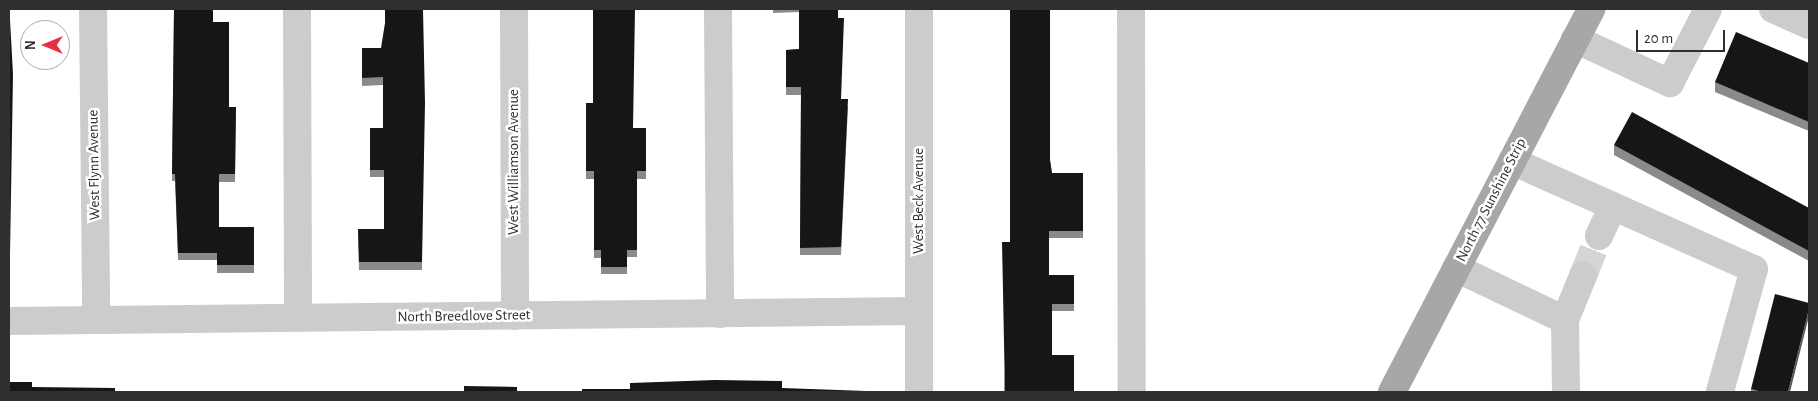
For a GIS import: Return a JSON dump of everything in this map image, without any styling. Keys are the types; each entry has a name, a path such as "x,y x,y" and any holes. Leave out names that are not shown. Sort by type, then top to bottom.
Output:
{"main road":[{"name":"North 77 Sunshine Strip","path":"1392,392 1590,9"}],"street":[{"name":"West Flynn Avenue","path":"93,9 96,320"},
{"path":"297,9 298,318"},
{"name":"West Williamson Avenue","path":"514,9 515,316"},
{"path":"718,9 720,314"},
{"name":"West Beck Avenue","path":"919,9 919,392"},
{"path":"1132,9 1132,392"},
{"path":"1575,39 1670,83 1708,9"},
{"path":"1773,9 1809,25"},
{"path":"1512,160 1754,269 1720,392"},
{"path":"1599,236 1613,206"},
{"path":"1456,268 1565,320"},
{"path":"1566,392 1565,320 1583,276"},
{"name":"North Breedlove Street","path":"9,321 919,312"}],"building":[{"path":"174,9 213,9 213,22 229,22 229,107 236,107 235,174 219,174 219,227 254,227 254,265 217,265 217,253 178,253 175,174 172,174"},
{"path":"385,9 423,9 425,103 422,262 359,262 358,229 384,229 384,170 370,170 370,128 383,128 383,77 362,78 362,48 381,48"},
{"path":"593,9 635,9 633,128 646,128 646,171 637,171 637,250 627,250 627,267 601,267 601,250 594,250 594,171 586,171 586,103 593,103"},
{"path":"799,9 838,9 838,18 844,18 841,99 848,99 841,247 800,248 801,87 786,87 786,50 799,49"},
{"path":"1010,9 1050,9 1050,160 1052,173 1083,173 1083,231 1049,231 1049,275 1074,275 1074,304 1052,304 1052,355 1074,355 1074,392 1005,392 1002,242 1010,242"},
{"path":"9,20 13,74 10,254 9,254"},
{"path":"1736,32 1809,63 1809,122 1715,82"},
{"path":"1632,112 1809,208 1809,251 1614,145"},
{"path":"1775,294 1809,303 1788,392 1763,392 1751,389"},
{"path":"715,380 782,381 782,388 866,392 582,392 582,389 630,389 630,383"},
{"path":"9,382 32,382 32,387 115,388 115,392 9,392"},
{"path":"464,386 517,387 517,392 464,392"}],"tunnel":[{"path":"1583,276 1599,236"}]}
